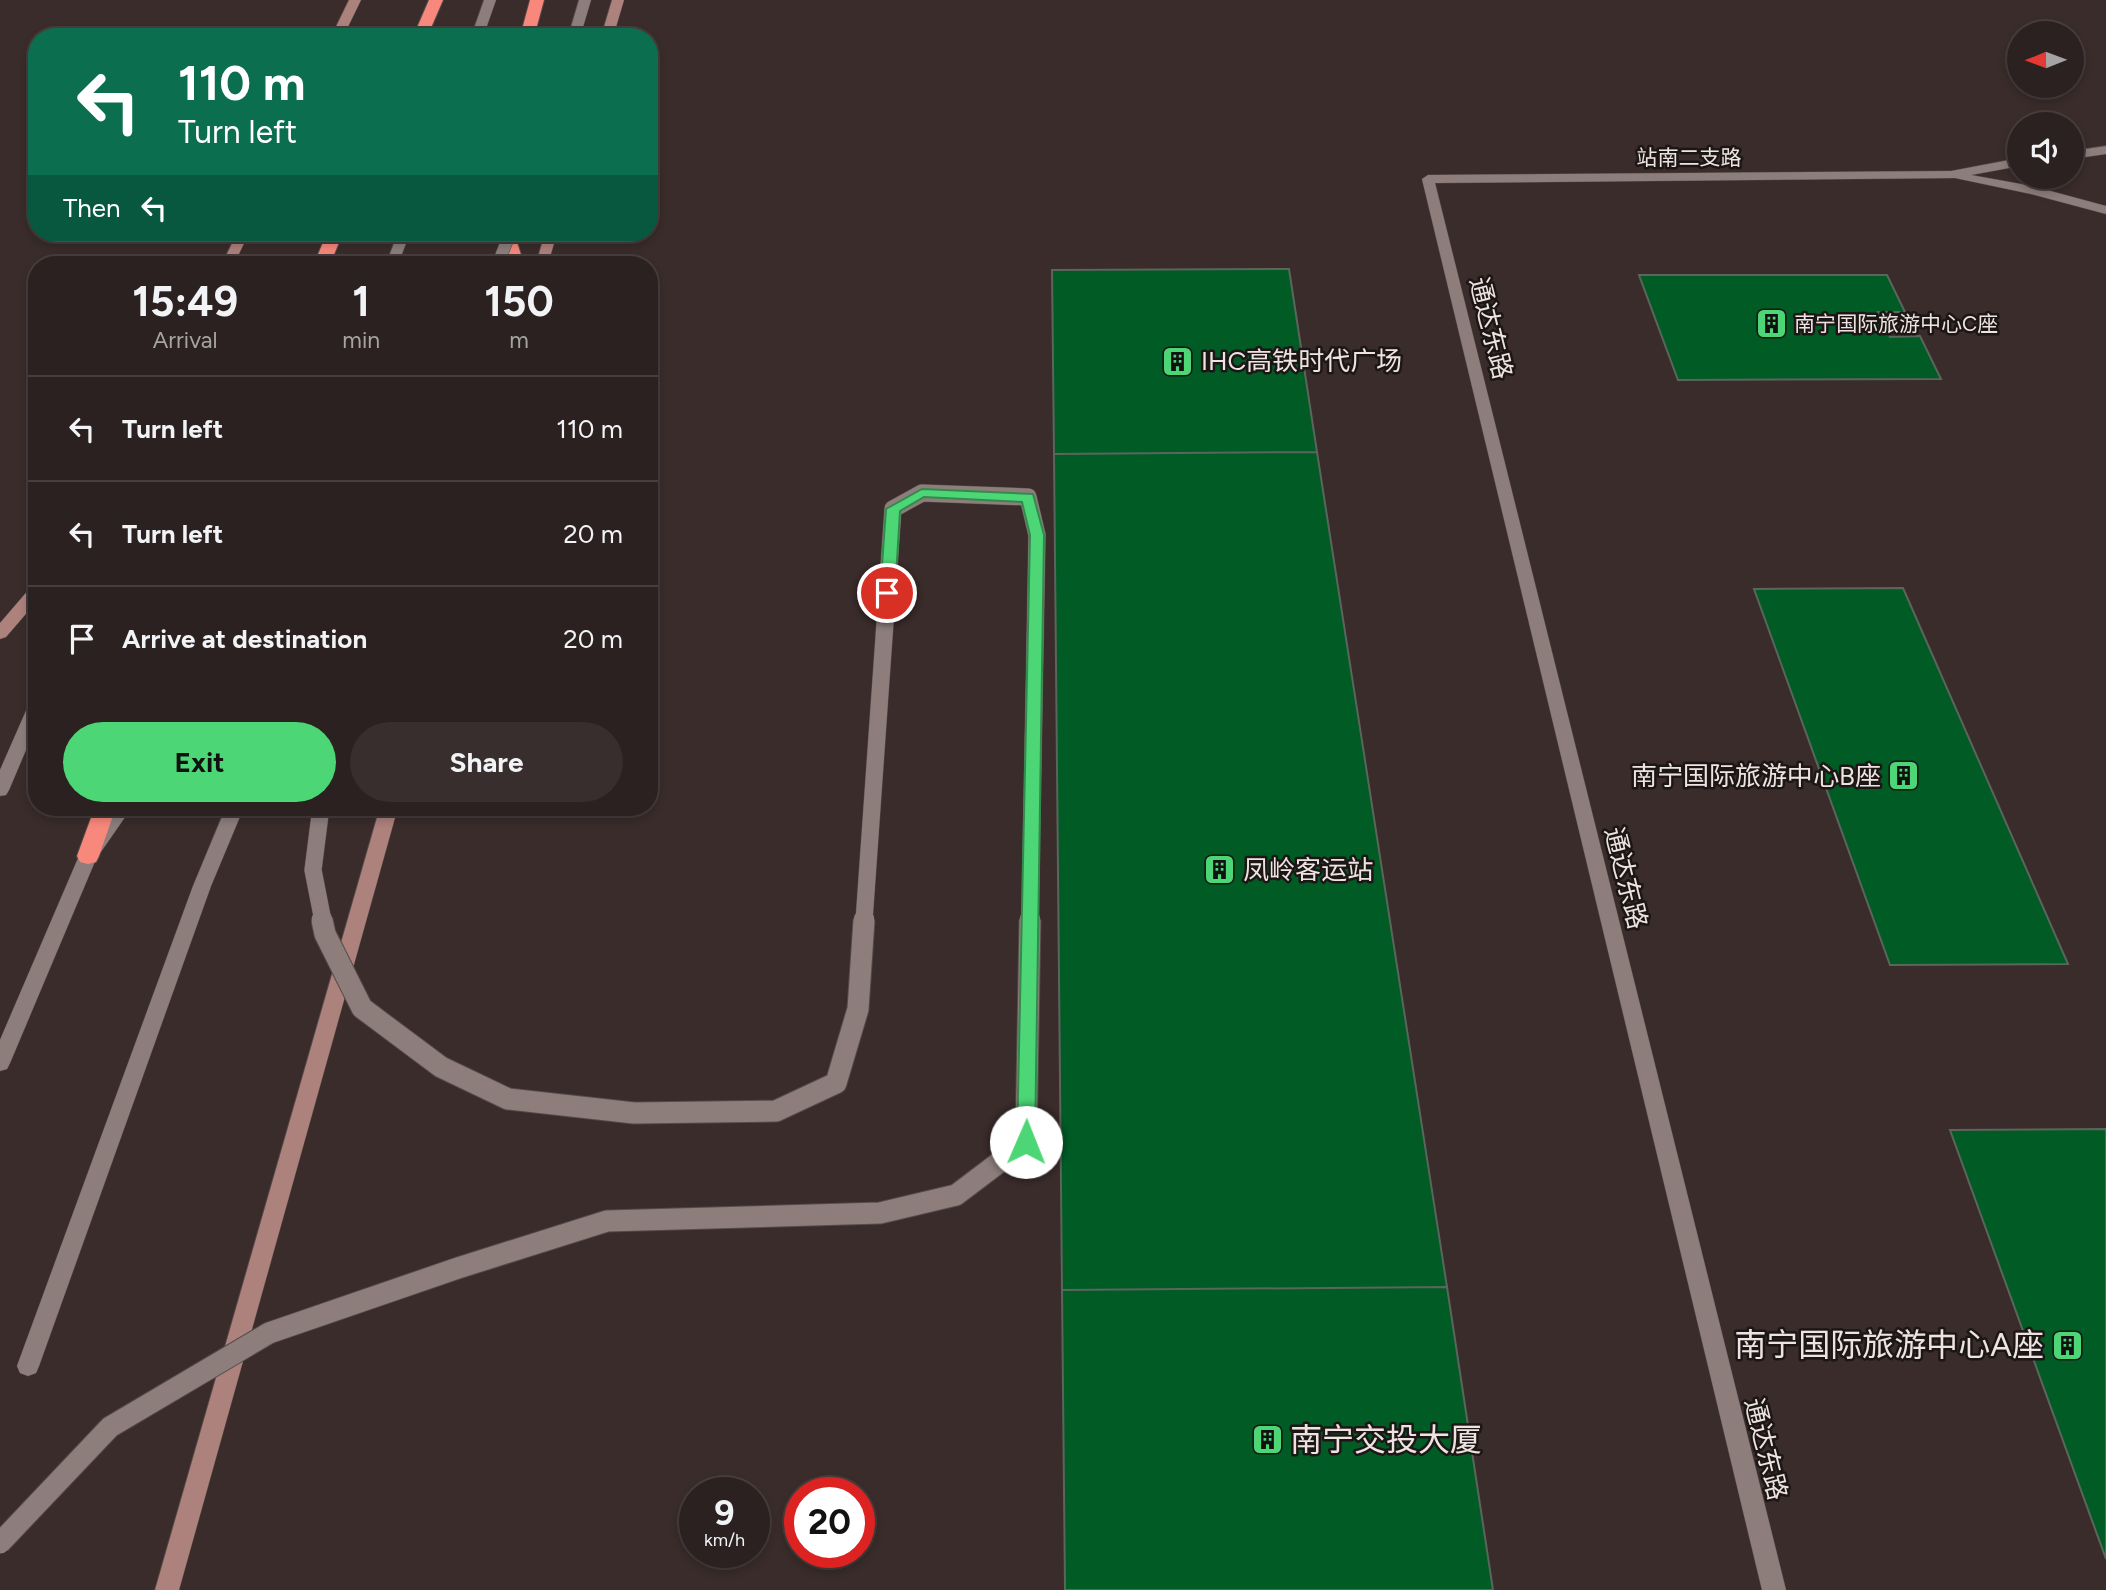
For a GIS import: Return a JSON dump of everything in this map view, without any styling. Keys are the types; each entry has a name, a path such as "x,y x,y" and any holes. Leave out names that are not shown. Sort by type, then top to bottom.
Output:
{"highway":[{"path":"424,28 436,0"},
{"path":"529,28 537,0"},
{"path":"88,856 102,816"}],"street":[{"path":"341,28 355,0"},
{"path":"480,28 490,0"},
{"path":"577,28 585,0"},
{"path":"610,28 618,0"},
{"path":"2084,153 2106,150"},
{"name":"站南二支路","path":"1428,179 1951,175 2007,164"},
{"name":"站南二支路","path":"1951,175 2032,190 2106,210"},
{"name":"通达东路","path":"1428,179 1774,1590"},
{"path":"0,1543 110,1427 270,1333 458,1268 607,1221 880,1213 956,1195 1026,1142 1037,535 1028,497 922,493 893,509 858,1009 836,1083 776,1111 634,1113 508,1099 441,1067 362,1008 325,934 313,870 320,816"},
{"path":"0,632 28,601"},
{"path":"0,790 28,725"},
{"path":"0,1063 88,856 117,816"},
{"path":"27,1366 202,886 231,816"},
{"path":"167,1590 386,816"}],"building":[{"name":"IHC高铁时代广场","path":"1289,269 1317,452 1054,454 1052,270"},
{"name":"南宁国际旅游中心C座","path":"1639,275 1887,275 1905,312 1878,312 1890,337 1920,336 1941,379 1678,380"},
{"name":"凤岭客运站","path":"1317,452 1447,1287 1062,1290 1054,454"},
{"name":"南宁国际旅游中心B座","path":"1903,588 2068,964 1890,965 1754,589"},
{"name":"南宁国际旅游中心A座","path":"2106,1129 2106,1559 1950,1130"},
{"name":"南宁交投大厦","path":"1447,1287 1493,1590 1065,1590 1062,1290"}],"place":[{"name":"南宁国际旅游中心C座","path":"1771,324"},
{"name":"IHC高铁时代广场","path":"1178,361"},
{"name":"南宁国际旅游中心B座","path":"1904,776"},
{"name":"凤岭客运站","path":"1220,870"},
{"name":"南宁国际旅游中心A座","path":"2067,1345"},
{"name":"南宁交投大厦","path":"1267,1440"}],"route":[{"path":"887,593 893,509 922,493 1028,497 1037,535 1026,1142"}]}
